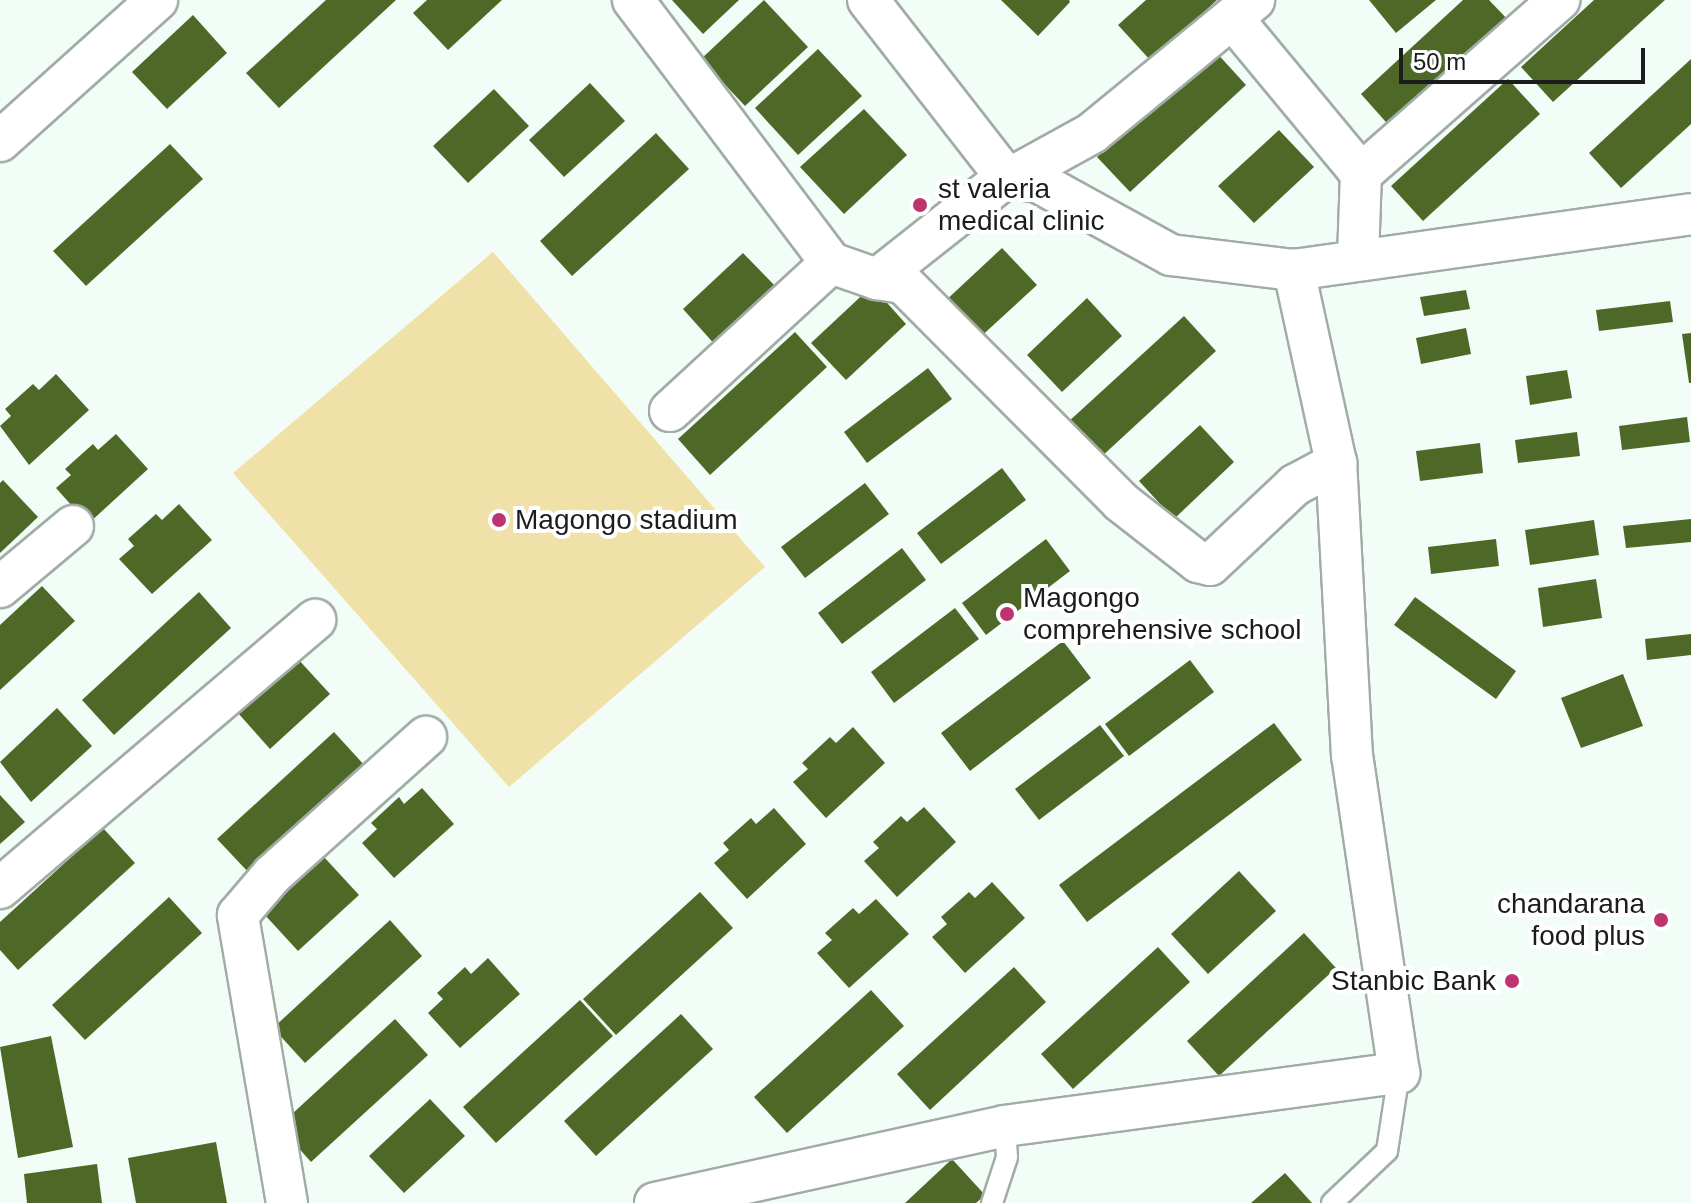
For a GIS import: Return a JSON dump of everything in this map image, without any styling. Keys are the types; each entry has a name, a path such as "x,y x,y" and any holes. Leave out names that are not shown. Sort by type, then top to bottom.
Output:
{"street":[{"path":"0,141 157,0"},
{"path":"633,0 831,263 877,279 903,283 1121,502 1198,562 1210,565 1295,485 1336,463"},
{"path":"868,0 1011,176 1171,255 1294,270 1358,258 1691,214"},
{"path":"1361,174 1559,0"},
{"path":"877,279 1011,176 1092,133 1244,10 1361,174 1358,258"},
{"path":"670,411 831,263"},
{"path":"675,1202 1005,1126 1399,1073 1352,756 1336,463 1294,270"},
{"path":"0,587 73,526"},
{"path":"0,888 315,620"},
{"path":"287,1203 238,915 272,875 426,737"}],"lane":[{"path":"1332,1203 1387,1151 1399,1073"},
{"path":"992,1203 1007,1157 1005,1126"}],"shaded area":[{"name":"Magongo stadium","path":"493,252 765,567 509,787 233,473"}],"building":[{"path":"326,0 396,0 279,108 246,73"},
{"path":"427,0 502,0 448,50 413,13"},
{"path":"672,0 739,0 703,34"},
{"path":"764,0 808,47 745,106 701,59"},
{"path":"1001,0 1069,0 1070,2 1038,36"},
{"path":"1146,0 1217,0 1151,61 1118,25"},
{"path":"1369,0 1436,0 1396,33"},
{"path":"1463,0 1489,0 1510,22 1393,130 1361,94"},
{"path":"1594,0 1665,0 1553,102 1521,67"},
{"path":"193,15 227,53 167,109 132,72"},
{"path":"818,49 862,96 798,155 755,108"},
{"path":"1214,50 1246,85 1130,192 1097,157"},
{"path":"1691,59 1691,124 1621,188 1589,153"},
{"path":"1508,79 1540,114 1423,221 1391,186"},
{"path":"590,83 625,121 564,177 529,140"},
{"path":"494,89 529,126 468,183 433,146"},
{"path":"864,109 907,155 844,214 800,167"},
{"path":"1279,130 1314,167 1254,223 1218,186"},
{"path":"656,133 689,169 572,276 540,241"},
{"path":"170,144 203,179 86,286 53,251"},
{"path":"1002,248 1037,285 976,341 942,304"},
{"path":"743,253 779,290 717,347 683,309"},
{"path":"872,286 906,324 846,380 811,343"},
{"path":"1466,290 1470,309 1424,316 1420,297"},
{"path":"1087,298 1122,336 1062,392 1027,355"},
{"path":"1670,301 1673,322 1599,331 1596,310"},
{"path":"1184,316 1216,351 1100,458 1067,423"},
{"path":"1466,328 1471,354 1421,364 1416,338"},
{"path":"795,332 827,367 710,475 678,439"},
{"path":"1691,333 1691,383 1689,383 1682,334"},
{"path":"928,368 952,399 867,463 844,432"},
{"path":"1567,370 1572,398 1530,405 1526,376"},
{"path":"56,374 89,410 29,465 0,426 11,416 5,409 33,384 39,390"},
{"path":"1687,417 1690,442 1622,450 1619,426"},
{"path":"1200,425 1234,462 1174,519 1139,481"},
{"path":"1577,432 1580,456 1518,463 1515,440"},
{"path":"116,434 148,469 88,524 56,488 71,475 65,469 93,444 98,450"},
{"path":"1480,443 1483,473 1420,481 1416,451"},
{"path":"1002,468 1026,500 941,564 917,533"},
{"path":"3,480 38,517 0,553 0,483"},
{"path":"865,483 889,514 805,578 781,547"},
{"path":"179,504 212,540 152,594 119,559 134,546 128,539 156,514 162,520"},
{"path":"1691,519 1691,542 1626,548 1623,526"},
{"path":"1594,520 1599,555 1530,565 1525,530"},
{"path":"1046,539 1070,571 986,635 962,603"},
{"path":"1496,539 1499,566 1431,574 1428,547"},
{"path":"902,548 926,580 842,644 818,613"},
{"path":"1596,579 1602,618 1543,627 1538,588"},
{"path":"42,586 75,621 0,690 0,625"},
{"path":"199,592 231,628 114,735 82,700"},
{"path":"1415,597 1516,671 1496,699 1394,625"},
{"path":"955,608 979,639 894,703 871,672"},
{"path":"1691,634 1691,655 1647,660 1645,639"},
{"path":"1063,641 1091,678 970,771 941,733"},
{"path":"298,659 330,694 270,749 238,713 252,700 247,694"},
{"path":"1190,660 1214,692 1129,756 1105,724"},
{"path":"1623,674 1643,726 1581,748 1561,698"},
{"path":"57,708 92,746 31,802 0,762"},
{"path":"1274,723 1302,760 1087,922 1059,885"},
{"path":"1100,725 1124,756 1039,820 1015,789"},
{"path":"853,727 885,763 826,818 793,782 808,769 802,763 830,737 836,743"},
{"path":"334,732 366,767 250,874 217,839"},
{"path":"422,788 454,824 394,878 362,843 377,829 371,823 399,797 404,804"},
{"path":"0,795 25,822 0,844"},
{"path":"924,807 956,842 897,897 864,861 879,848 873,842 901,816 907,822"},
{"path":"774,808 806,844 747,899 714,863 729,850 723,843 751,818 756,824"},
{"path":"103,828 135,863 18,970 0,950 0,922"},
{"path":"324,857 359,895 298,951 264,914"},
{"path":"1239,871 1276,911 1208,974 1171,934"},
{"path":"992,882 1025,918 965,973 932,937 947,924 941,917 969,892 975,898"},
{"path":"700,892 733,928 616,1035 583,999"},
{"path":"169,897 202,933 85,1040 52,1005"},
{"path":"876,899 909,934 849,988 817,953 832,940 825,933 853,908 859,914"},
{"path":"390,920 422,956 305,1063 273,1028"},
{"path":"1304,933 1336,968 1219,1076 1187,1041"},
{"path":"1158,947 1190,982 1073,1089 1041,1054"},
{"path":"488,958 520,994 460,1048 428,1013 443,999 437,993 465,967 471,974"},
{"path":"1014,967 1046,1002 930,1110 897,1074"},
{"path":"871,990 904,1026 787,1133 754,1097"},
{"path":"580,1000 613,1036 496,1143 463,1107"},
{"path":"681,1014 713,1049 596,1156 564,1121"},
{"path":"395,1019 428,1055 311,1162 279,1126"},
{"path":"51,1036 73,1147 18,1158 0,1047"},
{"path":"430,1099 465,1136 404,1193 369,1156"},
{"path":"216,1142 227,1203 136,1203 128,1158"},
{"path":"952,1159 985,1195 976,1203 905,1203"},
{"path":"97,1164 102,1203 27,1203 24,1174"},
{"path":"1285,1173 1312,1203 1251,1203"}],"place":[{"name":"st valeria medical clinic","path":"920,205"},
{"name":"Magongo stadium","path":"499,520"},
{"name":"Magongo comprehensive school","path":"1007,614"},
{"name":"chandarana food plus","path":"1661,920"},
{"name":"Stanbic Bank","path":"1512,981"}]}
